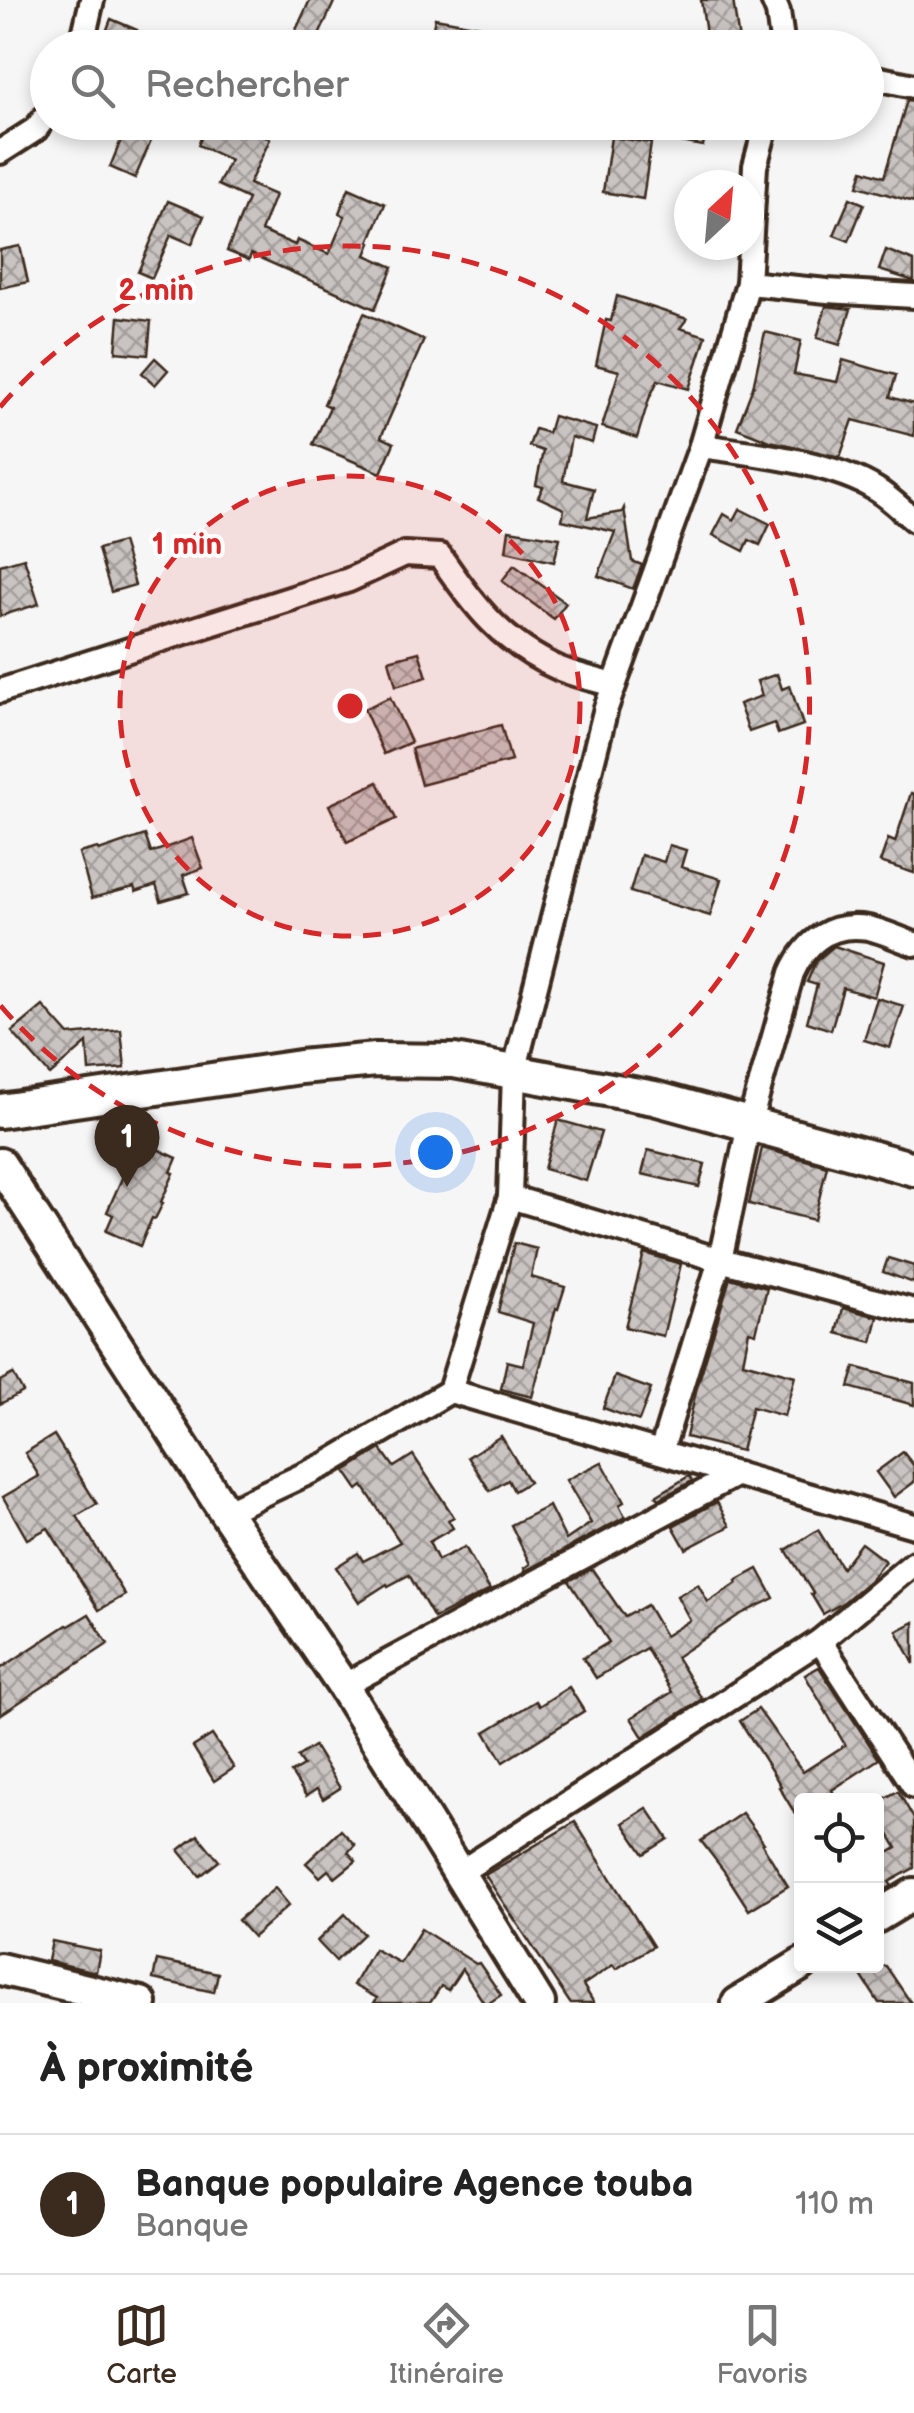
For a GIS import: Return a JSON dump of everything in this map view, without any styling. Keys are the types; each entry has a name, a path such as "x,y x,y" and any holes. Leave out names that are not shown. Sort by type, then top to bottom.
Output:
{"main road":[{"path":"0,1111 300,1068 376,1060 454,1060 654,1098 914,1168"}],"street":[{"path":"85,30 92,0"},
{"path":"772,0 780,30"},
{"path":"884,80 914,86"},
{"path":"0,152 30,133"},
{"path":"225,1512 329,1463 450,1392 510,1197 514,1072 606,708 701,446 748,283 755,166 763,140"},
{"path":"748,283 914,296"},
{"path":"701,446 834,471 876,489 914,520"},
{"path":"0,691 349,580 405,554 440,556 474,606 520,648 562,670 614,685"},
{"path":"661,1452 720,1260 749,1125 800,953 816,938 840,929 867,928 914,944"},
{"path":"0,1164 225,1512 343,1686 540,2003"},
{"path":"510,1197 720,1260 914,1312"},
{"path":"450,1392 914,1526"},
{"path":"343,1686 736,1474"},
{"path":"459,1874 820,1641 914,1563"},
{"path":"820,1641 914,1786"},
{"path":"884,1913 914,1894"},
{"path":"738,2003 794,1969"},
{"path":"0,1970 142,2003"}],"building":[{"path":"310,0 335,0 321,30 296,30"},
{"path":"701,0 733,0 737,30 705,30"},
{"path":"435,18 497,29 497,30 433,30"},
{"path":"111,19 137,30 107,30"},
{"path":"907,100 914,101 914,202 858,186 863,170 884,177"},
{"path":"121,140 151,141 135,178 110,167"},
{"path":"200,140 270,140 249,184 275,195 261,231 295,245 297,240 329,254 345,216 339,213 349,188 385,204 366,255 393,267 375,309 251,254 249,260 227,251 248,199 218,185 230,160 198,145"},
{"path":"611,140 651,143 643,199 603,192"},
{"path":"681,140 704,140 703,146"},
{"path":"850,198 864,204 849,241 834,235"},
{"path":"168,201 204,216 192,244 171,235 152,278 138,272"},
{"path":"20,246 28,282 0,288 0,250"},
{"path":"886,250 914,261 914,281 879,270"},
{"path":"617,296 687,319 680,328 706,336 689,389 658,380 637,438 602,427 619,371 596,365 606,320 611,321"},
{"path":"826,306 851,309 840,345 817,338"},
{"path":"364,313 424,340 381,437 394,443 381,473 313,444 330,407 324,404"},
{"path":"119,317 151,321 148,355 116,352"},
{"path":"765,332 801,341 794,374 837,382 843,360 896,375 890,397 914,404 914,436 853,420 840,457 770,441 737,428 753,387"},
{"path":"155,358 168,370 155,385 142,373"},
{"path":"553,416 596,428 592,443 571,437 563,481 594,489 587,518 622,512 624,508 632,561 642,565 633,589 598,576 615,532 562,520 564,509 538,497 543,487 536,485 543,451 529,446 535,429 548,433"},
{"path":"740,509 770,524 760,545 749,540 744,551 713,535 724,514 734,520"},
{"path":"509,530 560,538 554,562 506,551"},
{"path":"122,542 135,585 111,592 98,549"},
{"path":"24,558 39,604 0,616 0,565"},
{"path":"514,565 566,603 554,619 502,581"},
{"path":"419,652 427,677 396,686 389,660"},
{"path":"777,674 782,689 790,686 803,725 778,734 774,723 749,732 739,704 762,696 757,681"},
{"path":"390,697 411,742 384,754 364,709"},
{"path":"501,725 511,761 421,785 411,749"},
{"path":"378,782 396,819 347,842 329,805"},
{"path":"911,793 914,873 880,862 888,839 895,842"},
{"path":"145,835 151,853 192,838 203,868 183,875 189,893 161,901 156,885 92,898 79,853 98,848 99,851"},
{"path":"669,845 686,850 681,867 721,879 710,916 630,892 641,855 664,862"},
{"path":"834,946 884,962 874,997 843,988 831,1030 807,1022 817,985 807,982 816,961"},
{"path":"877,998 904,1006 890,1048 864,1040"},
{"path":"43,1006 69,1035 121,1030 125,1068 89,1071 87,1043 50,1075 12,1032"},
{"path":"558,1120 601,1132 586,1181 544,1169"},
{"path":"144,1143 177,1158 163,1203 140,1246 106,1231 113,1215 107,1212 130,1160 135,1162"},
{"path":"762,1148 827,1166 814,1220 749,1204"},
{"path":"648,1150 705,1164 699,1187 642,1174"},
{"path":"514,1243 537,1249 531,1277 565,1287 532,1397 501,1389 507,1361 523,1365 533,1323 498,1312"},
{"path":"644,1253 681,1264 663,1336 625,1327"},
{"path":"888,1258 914,1266 914,1283 883,1272"},
{"path":"730,1278 767,1288 756,1333 749,1331 743,1362 795,1376 784,1416 752,1407 741,1451 686,1437"},
{"path":"843,1308 878,1317 872,1342 837,1333"},
{"path":"855,1367 914,1383 914,1405 849,1387"},
{"path":"13,1374 23,1392 0,1404 0,1381"},
{"path":"615,1376 651,1389 639,1421 603,1408"},
{"path":"54,1435 97,1504 77,1516 125,1595 99,1610 48,1528 27,1539 3,1497 39,1476 25,1453"},
{"path":"501,1436 529,1482 514,1491 508,1480 490,1491 468,1457"},
{"path":"381,1449 394,1467 413,1455 454,1517 448,1520 453,1528 429,1542 438,1560 465,1547 490,1590 434,1618 409,1575 359,1602 336,1567 358,1553 363,1561 400,1542 363,1486 358,1490 345,1471"},
{"path":"903,1452 914,1466 914,1482 894,1497 876,1472"},
{"path":"602,1462 624,1502 619,1505 625,1517 525,1571 530,1564 511,1525 549,1506 566,1540 591,1523 566,1480"},
{"path":"689,1476 692,1481 659,1499 656,1496"},
{"path":"717,1502 730,1526 686,1549 673,1526"},
{"path":"818,1530 842,1568 861,1543 885,1561 871,1579 823,1614 786,1550"},
{"path":"592,1569 625,1617 647,1605 665,1636 690,1620 677,1596 698,1584 708,1602 758,1569 774,1598 739,1615 676,1657 702,1699 643,1737 631,1718 672,1692 646,1648 596,1678 583,1658 609,1642 569,1581"},
{"path":"89,1614 108,1644 0,1715 0,1669"},
{"path":"914,1622 914,1664 897,1631"},
{"path":"819,1667 879,1759 832,1790 834,1793 794,1793 794,1812 740,1721 758,1709 803,1772 845,1745 805,1675"},
{"path":"569,1687 584,1711 503,1762 485,1732 536,1701 539,1706"},
{"path":"212,1735 234,1768 214,1781 193,1747"},
{"path":"314,1746 340,1788 323,1799 317,1789 306,1796 291,1773 303,1766 297,1757"},
{"path":"898,1791 914,1819 914,1868 889,1882 892,1886 884,1890 884,1855 897,1848 884,1825 884,1799"},
{"path":"647,1808 668,1839 644,1854 623,1823"},
{"path":"742,1813 788,1886 749,1910 701,1841"},
{"path":"575,1822 653,1946 583,1985 594,2003 570,2003 485,1875"},
{"path":"341,1830 355,1845 348,1852 356,1861 335,1878 328,1870 320,1877 306,1863"},
{"path":"198,1835 219,1861 200,1876 179,1850"},
{"path":"275,1888 289,1905 253,1937 238,1920"},
{"path":"345,1914 364,1934 336,1961 317,1941"},
{"path":"421,1929 479,1963 501,1995 484,2003 462,1969 448,1990 441,1986 430,2003 374,2003 377,1998 353,1985 374,1949 400,1963"},
{"path":"52,1941 100,1951 96,1972 48,1961"},
{"path":"157,1960 218,1973 214,1992 153,1979"},
{"path":"886,1966 911,2003 879,2003 860,1973 884,1973"}],"place":[{"name":"Banque populaire Agence touba","path":"127,1187"}]}
